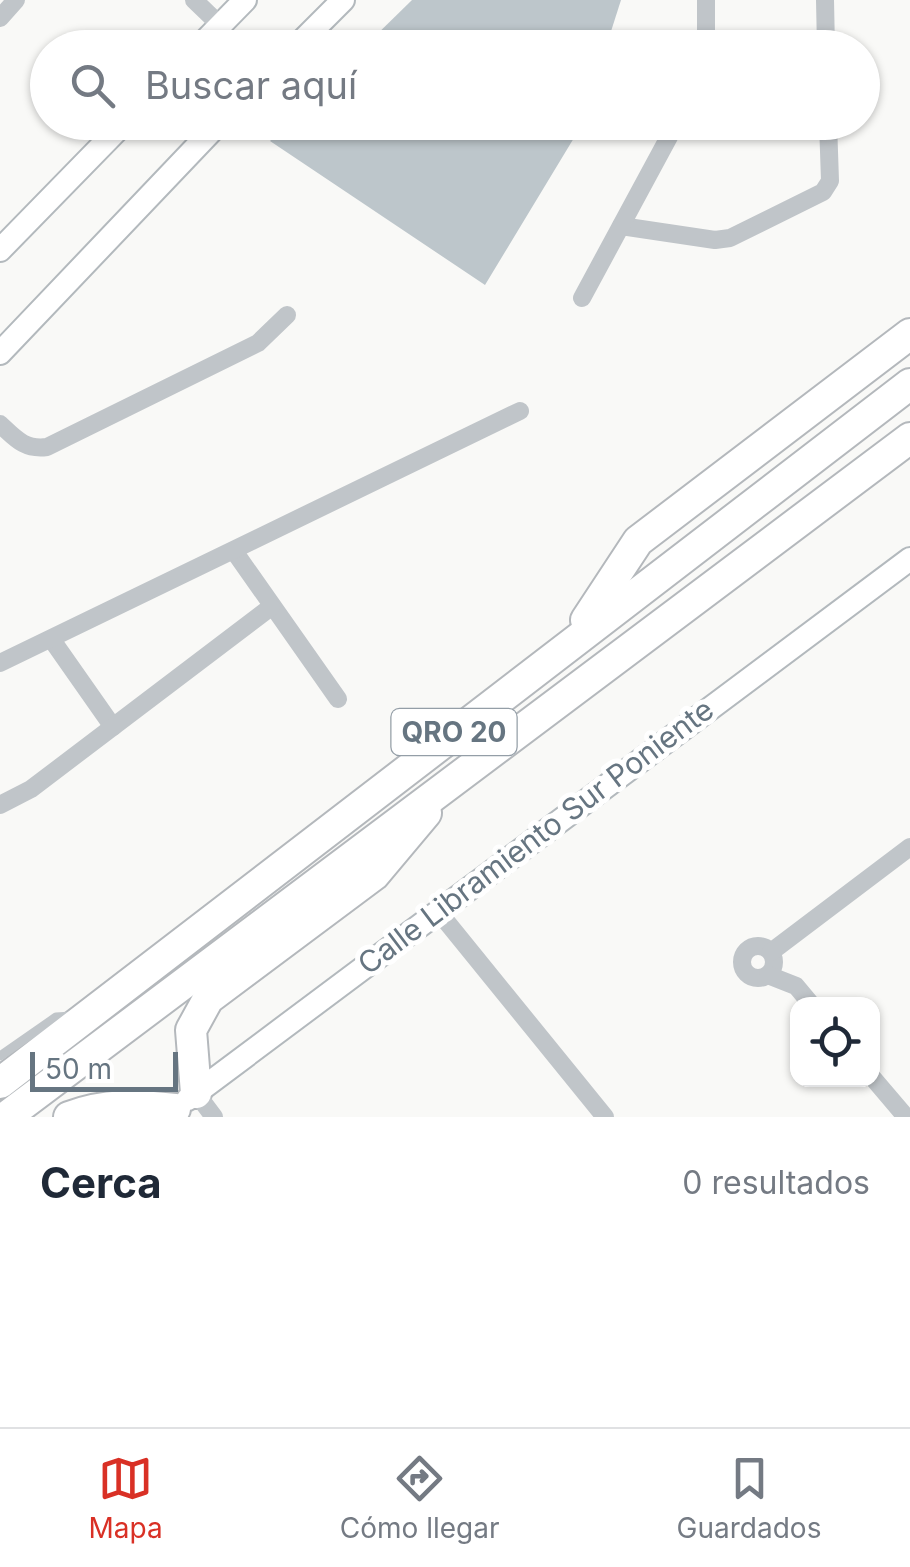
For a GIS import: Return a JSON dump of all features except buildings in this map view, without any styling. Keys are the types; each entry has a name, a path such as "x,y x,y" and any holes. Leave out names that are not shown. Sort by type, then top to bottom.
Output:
{"highway":[{"path":"574,638 638,540 910,334"},
{"name":"QRO 20","path":"0,1083 574,638 910,384"},
{"name":"QRO 20","path":"6,1117 910,438"},
{"path":"69,1117 95,1107 127,1104 186,1110 191,1030 208,999 374,875 452,780"}],"street":[{"path":"0,18 16,0"},
{"path":"194,0 220,25"},
{"path":"215,30 246,0"},
{"path":"313,30 343,0"},
{"path":"706,0 706,30"},
{"path":"825,0 826,30"},
{"path":"0,250 107,140"},
{"path":"0,353 203,140"},
{"path":"582,298 667,140"},
{"path":"620,226 715,240 730,238 823,192 830,181 829,140"},
{"path":"0,424 32,449 47,447 258,343 287,315"},
{"path":"2,659 52,640 520,411"},
{"path":"234,551 338,699"},
{"name":"Calle Libramiento Sur Poniente","path":"186,1110 436,910 910,559"},
{"path":"0,804 31,788 271,607"},
{"path":"52,640 114,727"},
{"path":"772,952 910,847"},
{"path":"436,910 605,1117"},
{"path":"772,952 760,945 748,948 741,960 744,972 756,978 768,975 796,986 805,997"},
{"path":"768,975 774,964 772,952"},
{"path":"880,1087 906,1117"}],"lane":[{"path":"0,1056 56,1018 90,1014"}],"shaded area":[{"path":"412,0 621,0 611,30 381,30"},
{"path":"271,140 573,140 485,285"}]}
